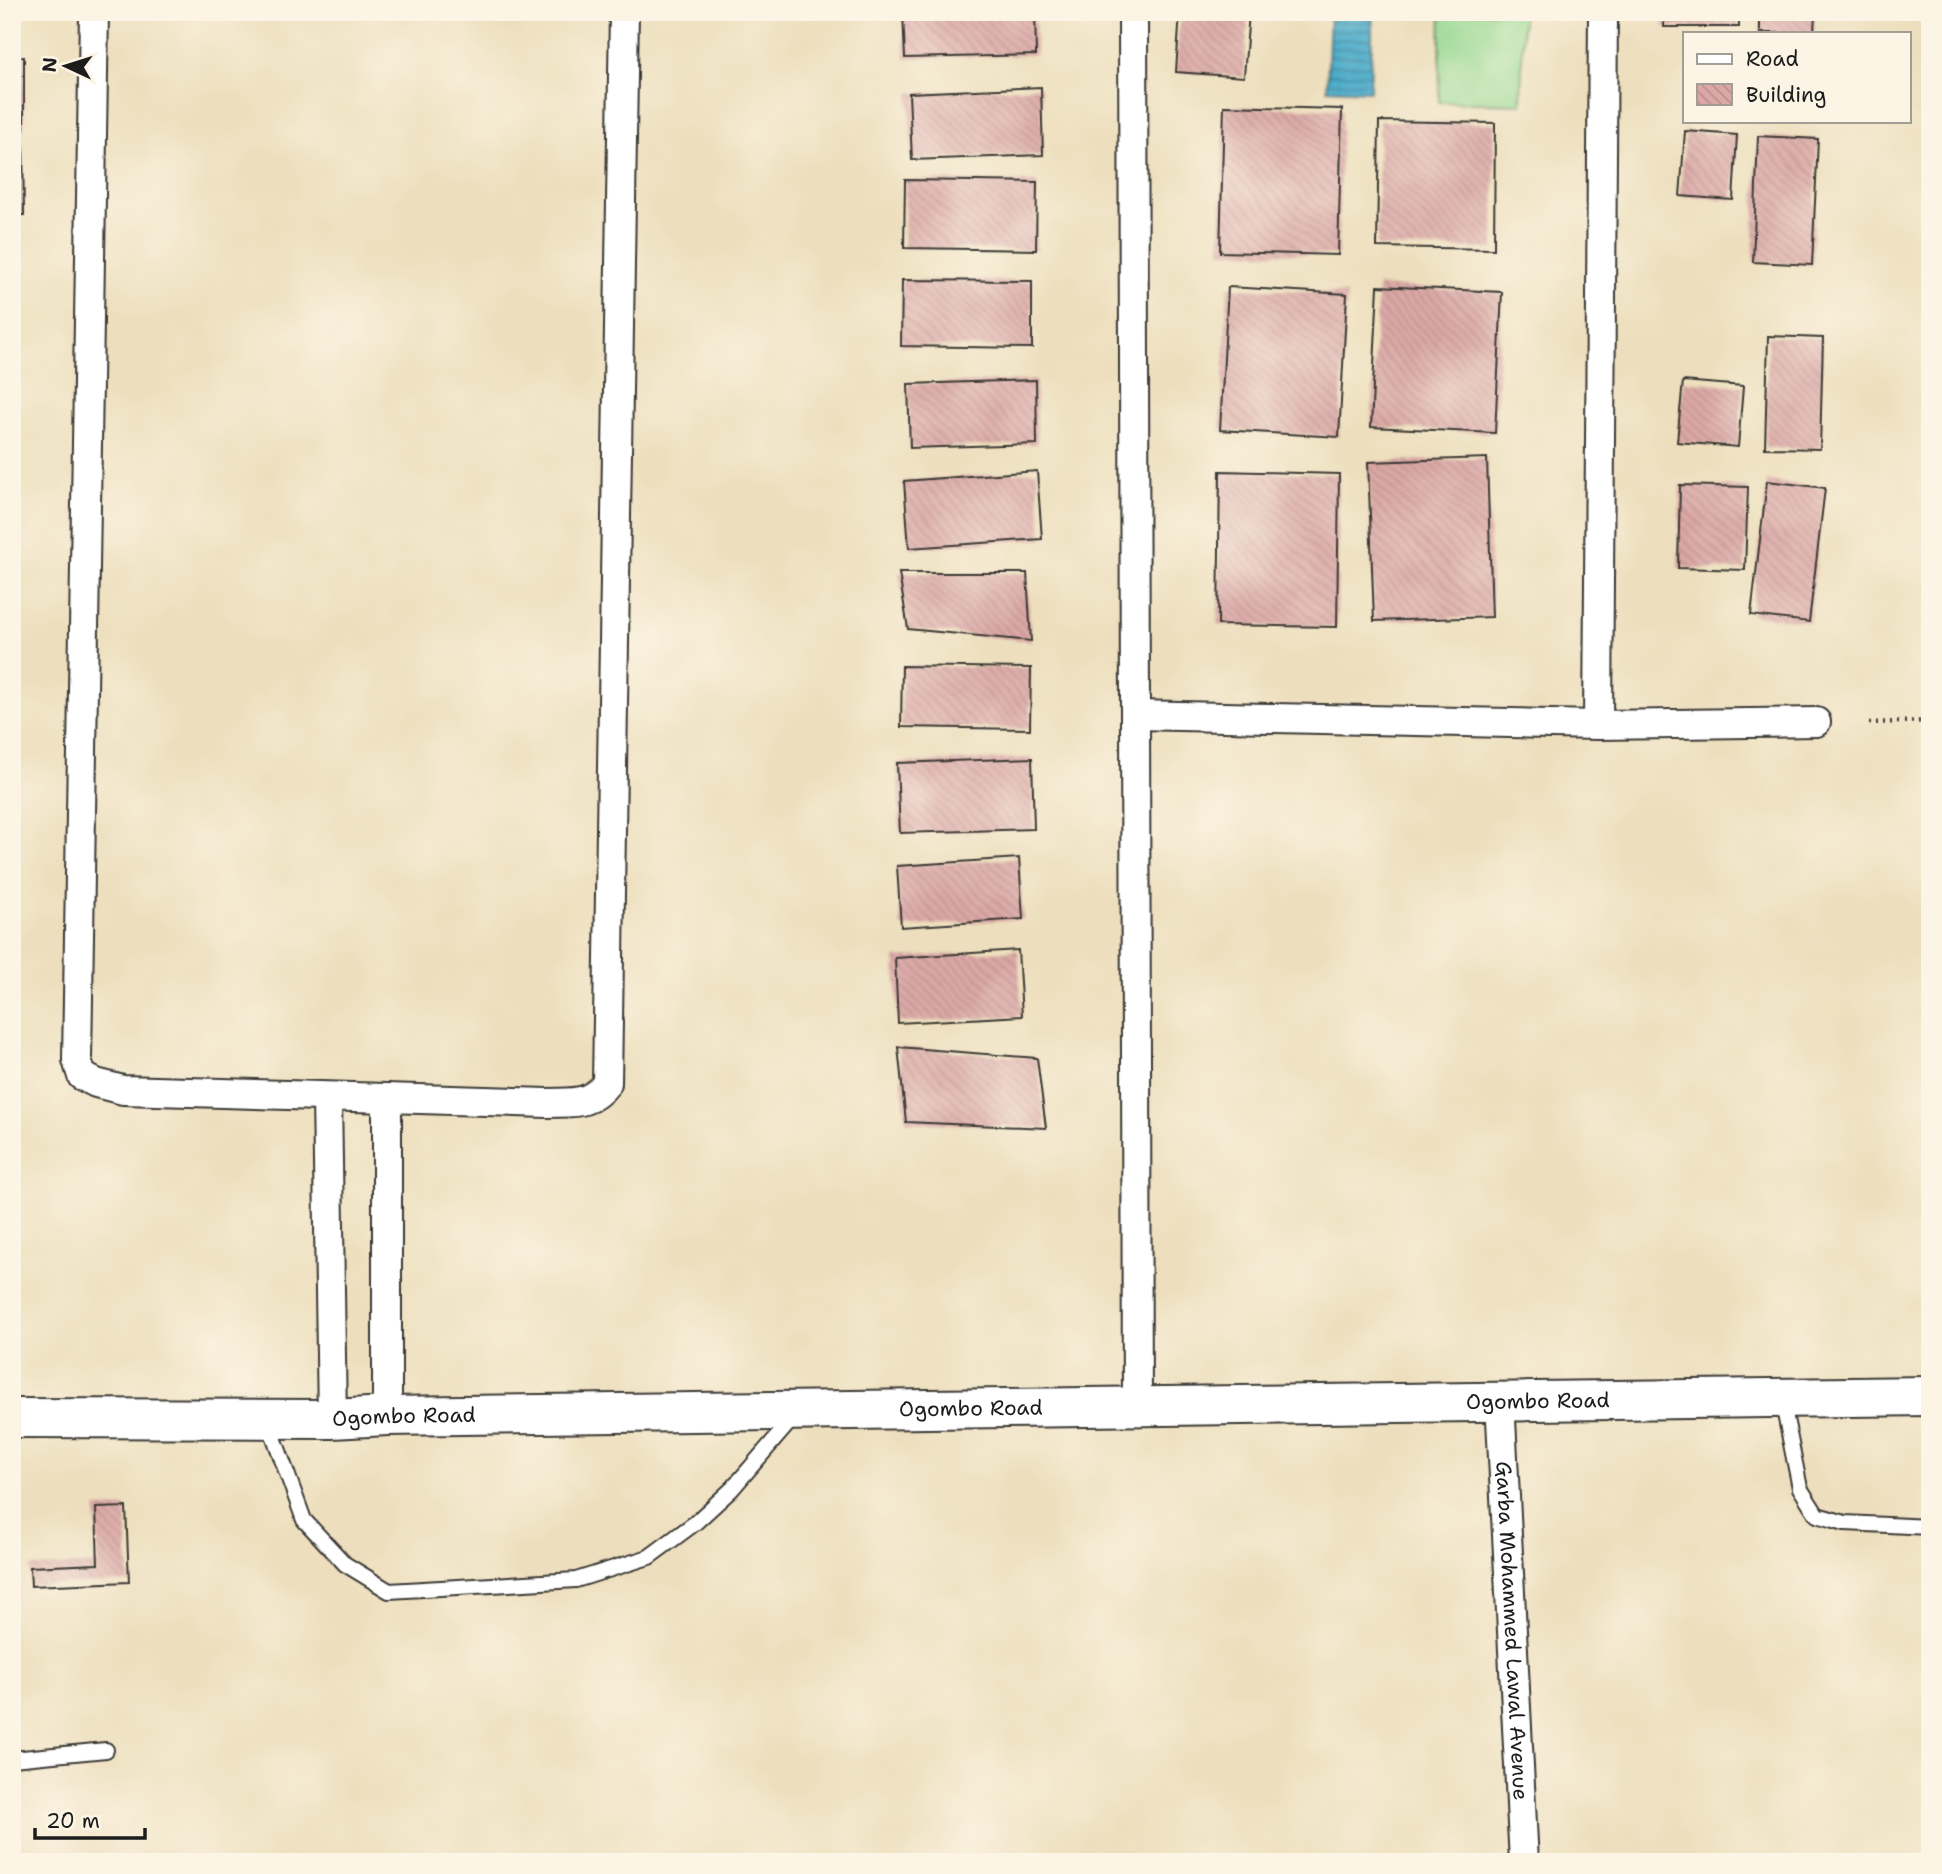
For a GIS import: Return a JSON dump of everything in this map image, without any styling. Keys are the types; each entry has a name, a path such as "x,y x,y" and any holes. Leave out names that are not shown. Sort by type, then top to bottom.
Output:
{"main road":[{"name":"Ogombo Road","path":"12,1418 332,1419 387,1416 1930,1396"}],"street":[{"path":"94,12 76,1060 82,1076 96,1083 123,1090 547,1103 583,1102 597,1096 607,1083 624,12"},
{"path":"1133,12 1137,1407"},
{"path":"1598,725 1603,12"},
{"path":"1135,715 1598,725 1816,722"},
{"path":"327,1097 332,1419"},
{"path":"387,1098 387,1416"},
{"name":"Garba Mohammed Lawal Avenue","path":"1500,1400 1524,1862"}],"lane":[{"path":"1782,1397 1800,1488 1817,1515 1845,1523 1930,1527"},
{"path":"267,1419 304,1520 345,1564 389,1591 576,1580 649,1557 695,1524 732,1489 799,1411"},
{"path":"12,1759 106,1751"}],"path":[{"path":"1869,723 1930,722"}],"green space":[{"path":"1441,12 1523,12 1521,104 1439,102"}],"water":[{"path":"1330,12 1373,12 1370,91 1327,89"}],"building":[{"path":"903,12 1035,12 1036,55 905,58"},
{"path":"1180,12 1249,12 1244,77 1176,72"},
{"path":"1664,12 1739,12 1739,27 1664,27"},
{"path":"1760,12 1815,12 1814,32 1760,32"},
{"path":"12,57 24,57 24,129 12,129"},
{"path":"1041,87 1043,155 912,160 909,93"},
{"path":"1224,106 1342,109 1338,255 1220,252"},
{"path":"1379,121 1495,123 1494,249 1377,247"},
{"path":"1685,131 1737,135 1733,200 1680,196"},
{"path":"1758,136 1818,139 1812,265 1753,262"},
{"path":"12,143 23,143 24,215 12,215"},
{"path":"905,180 1037,182 1036,250 904,248"},
{"path":"19,280 20,353 12,353 12,281"},
{"path":"902,280 1032,281 1032,348 901,346"},
{"path":"1378,286 1502,292 1495,433 1371,427"},
{"path":"1228,287 1347,294 1339,437 1220,430"},
{"path":"1768,336 1823,338 1820,449 1765,448"},
{"path":"1036,380 1037,444 910,448 908,384"},
{"path":"1683,381 1743,386 1738,447 1677,442"},
{"path":"1487,458 1492,617 1374,621 1368,462"},
{"path":"1037,471 1042,539 909,548 904,481"},
{"path":"1220,471 1339,474 1337,627 1218,625"},
{"path":"1767,481 1825,488 1809,622 1751,615"},
{"path":"1680,485 1748,487 1745,570 1678,568"},
{"path":"899,573 1027,573 1031,641 908,629"},
{"path":"902,666 1031,668 1030,729 901,727"},
{"path":"1032,758 1034,829 900,833 897,763"},
{"path":"1019,858 1023,919 901,927 897,866"},
{"path":"1018,950 1022,1016 898,1023 895,958"},
{"path":"898,1047 1037,1058 1046,1128 906,1122"},
{"path":"126,1507 129,1582 31,1586 30,1567 98,1564 96,1508"}]}
